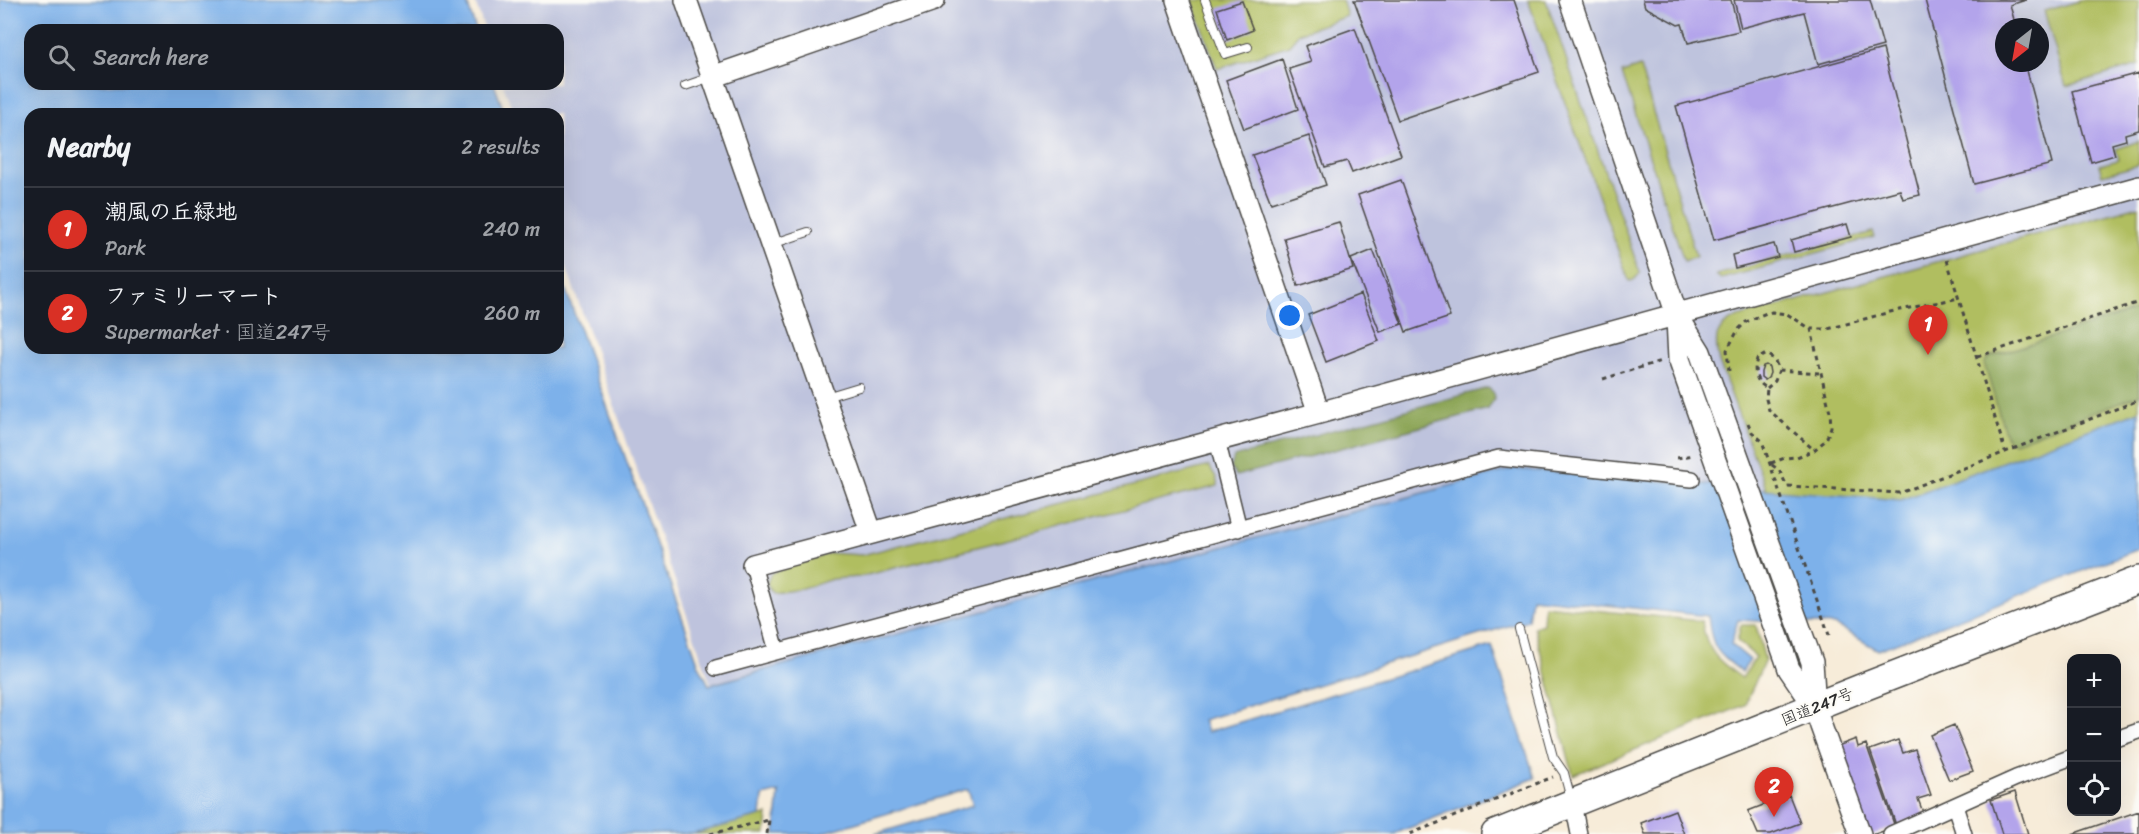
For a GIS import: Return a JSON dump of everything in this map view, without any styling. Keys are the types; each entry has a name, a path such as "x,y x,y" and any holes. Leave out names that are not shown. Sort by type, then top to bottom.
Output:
{"highway":[{"name":"国道247号","path":"1495,834 2139,580"}],"street":[{"path":"686,0 871,532"},
{"path":"712,77 934,0"},
{"path":"1177,0 1319,413"},
{"path":"1570,0 1677,315 1700,352 1812,662 1815,707 1860,834"},
{"path":"777,651 753,565 1319,413 2139,187"},
{"path":"1677,315 1679,359 1789,669 1815,707"},
{"path":"1217,440 1239,529"},
{"path":"716,668 1499,458 1692,478"},
{"path":"2121,737 2139,730"},
{"path":"1891,834 2016,778 2067,759"},
{"path":"1573,804 1580,834"},
{"path":"1955,806 1964,834"}],"lane":[{"path":"1205,0 1225,54 1248,47"},
{"path":"685,86 712,77"},
{"path":"771,244 808,232"},
{"path":"824,398 859,387"},
{"path":"1519,629 1553,757 1564,773 1573,804"}],"path":[{"path":"1947,258 2006,452"},
{"path":"1732,378 1728,369 1727,350 1738,330 1746,322 1772,312 1792,316 1811,329 1828,329 1899,310 1959,298"},
{"path":"1977,357 2139,302"},
{"path":"1770,464 1814,450 1826,440 1831,427 1830,412 1811,329"},
{"path":"1767,388 1762,386 1754,370 1757,359 1771,355 1779,370 1775,381 1767,388 1766,399 1769,410 1814,450"},
{"path":"1603,379 1666,360"},
{"path":"1779,370 1820,373"},
{"path":"1770,464 1779,470 1787,486 1900,493 2139,400"},
{"path":"1746,419 1752,432 1762,441 1829,635"},
{"path":"1677,458 1699,453"},
{"path":"1410,834 1564,773"},
{"path":"712,834 769,820 767,834"}],"shaded area":[{"path":"474,0 2139,0 2139,411 1901,500 1513,469 711,685 564,260 564,108 512,108 505,90 564,90 564,24 483,24"}],"green space":[{"path":"1192,0 1342,0 1347,16 1299,33 1289,45 1217,69"},
{"path":"1528,0 1546,0 1640,273 1634,280 1629,281"},
{"path":"2083,0 2139,0 2139,65 2066,86 2049,28 2049,18 2046,18 2044,11"},
{"path":"1640,67 1696,257 1684,261 1622,73"},
{"path":"2139,141 2139,165 2102,175 2099,165 2119,160 2116,149"},
{"path":"2139,206 2139,411 1901,500 1767,491 1719,362 1716,340 1724,325 1738,317"},
{"path":"1873,232 1875,237 1721,279 1716,275"},
{"path":"2139,309 2139,395 2013,443 2007,439 1984,363 1989,357"},
{"path":"1488,388 1493,392 1494,399 1488,409 1236,476 1231,468 1234,457"},
{"path":"1209,466 1216,477 1218,486 859,577 832,579 802,589 773,593 767,583 771,573 830,553 862,555"},
{"path":"1544,605 1702,621 1714,654 1742,678 1756,657 1737,641 1741,625 1756,625 1765,660 1745,705 1573,775 1534,627 1543,624"},
{"path":"768,815 766,834 692,834 761,816"}],"water":[{"path":"0,0 466,0 474,24 24,24 24,90 496,90 503,108 24,108 24,354 564,354 564,285 699,665 709,685 1513,469 1901,500 2139,411 2139,549 1878,650 1835,625 1738,620 1731,644 1750,660 1742,672 1717,649 1711,636 1708,616 1531,597 1528,620 1203,720 1207,732 1492,646 1535,778 1394,834 875,834 973,805 968,789 819,834 775,834 779,792 763,796 761,816 692,834 0,834"}],"building":[{"path":"1354,0 1514,0 1539,72 1398,120"},
{"path":"1643,0 1731,0 1739,31 1688,43 1682,24 1678,25 1645,7"},
{"path":"1734,0 1870,0 1883,46 1818,64 1804,12 1741,28"},
{"path":"1925,0 2026,0 2010,5 2014,18 1995,18 1995,72 2027,72 2052,164 1974,184"},
{"path":"1242,1 1253,30 1227,40 1217,9"},
{"path":"1355,28 1401,155 1352,173 1347,161 1325,167 1289,69 1311,62 1305,46"},
{"path":"1883,49 1920,195 1903,199 1900,190 1714,240 1676,106"},
{"path":"1282,59 1298,109 1244,129 1226,80"},
{"path":"2139,73 2139,130 2125,134 2126,140 2112,144 2115,155 2091,162 2072,91"},
{"path":"1309,136 1326,185 1271,203 1252,155"},
{"path":"1401,180 1450,317 1406,332 1358,195"},
{"path":"1339,222 1353,269 1298,286 1284,238"},
{"path":"1847,224 1851,237 1794,252 1791,240"},
{"path":"1774,244 1778,257 1735,268 1732,255"},
{"path":"1373,250 1402,324 1380,332 1351,259"},
{"path":"1361,294 1379,341 1326,362 1308,315"},
{"path":"1766,365 1770,373 1765,380 1761,377 1761,372 1763,366"},
{"path":"1954,725 1973,771 1949,780 1930,735"},
{"path":"1856,739 1858,747 1866,744 1895,827 1875,834 1866,834 1835,747"},
{"path":"1898,740 1903,753 1915,749 1931,795 1918,799 1924,815 1896,825 1870,750"},
{"path":"2015,792 2028,834 2002,834 1991,800"},
{"path":"1789,795 1800,823 1771,834 1758,834 1748,811"},
{"path":"1675,810 1684,834 1645,834 1641,823"},
{"path":"2139,811 2139,834 2072,834"}],"place":[{"name":"潮風の丘緑地","path":"1928,355"},
{"name":"ファミリーマート","path":"1774,817"}]}
